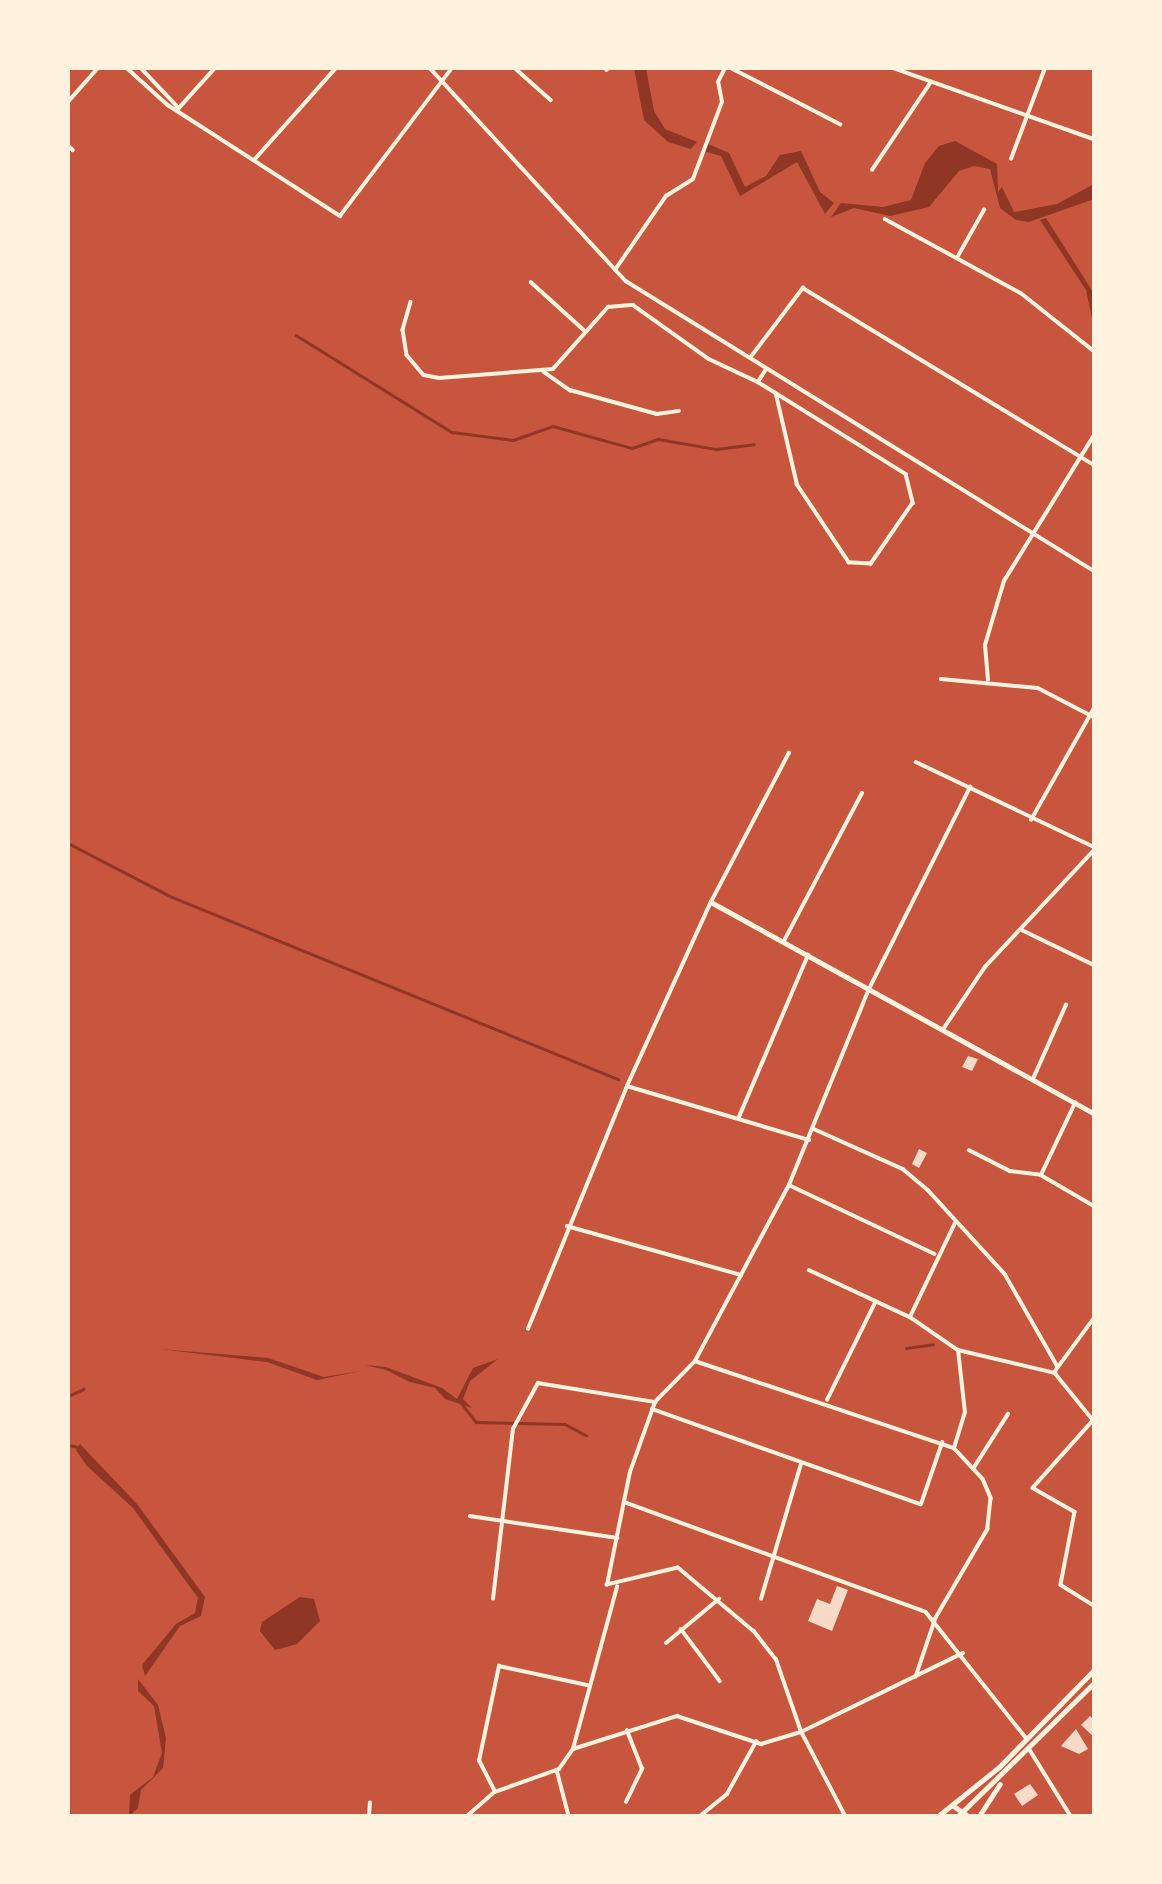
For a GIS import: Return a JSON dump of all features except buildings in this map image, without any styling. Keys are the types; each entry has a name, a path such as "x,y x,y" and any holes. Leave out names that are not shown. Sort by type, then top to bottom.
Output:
{"highway":[{"path":"938,1816 1027,1739 1094,1670"},
{"path":"958,1816 966,1814 1094,1683"},
{"path":"979,1816 1008,1772"},
{"path":"952,1804 966,1814"}],"street":[{"path":"68,102 97,68"},
{"path":"127,68 179,108 340,216 452,68"},
{"path":"141,68 179,108"},
{"path":"179,108 215,68"},
{"path":"255,159 336,68"},
{"path":"430,68 615,270 750,358 1094,571"},
{"path":"515,68 551,100"},
{"path":"615,270 666,196 693,179 699,152 722,102 718,82 725,68"},
{"path":"731,68 840,124"},
{"path":"893,68 1094,139"},
{"path":"1011,159 1045,68"},
{"path":"872,170 931,82"},
{"path":"68,145 74,150"},
{"path":"958,257 984,210"},
{"path":"885,219 1021,293 1094,351"},
{"path":"531,282 585,331"},
{"path":"750,358 803,288 1094,465"},
{"path":"411,302 404,341 424,375 544,372 563,361 585,331 608,307 633,305 709,359 758,382 912,481 913,503 871,564 849,563 797,485 776,395"},
{"path":"758,382 766,368"},
{"path":"544,372 570,390 656,414 679,411"},
{"path":"988,680 985,645 995,609 1031,532 1094,435"},
{"path":"941,679 988,680 1038,688 1092,715"},
{"path":"1031,820 1094,708"},
{"path":"528,1329 567,1226 627,1086 711,902 789,753"},
{"path":"916,762 1031,820 1094,848 968,988 944,1028"},
{"path":"845,1816 801,1732 776,1660 719,1599 678,1568 617,1587 607,1586 624,1502 655,1402 695,1361 789,1185 869,989 970,787"},
{"path":"784,941 862,793"},
{"path":"711,902 1094,1113"},
{"path":"1021,930 1094,965"},
{"path":"739,1117 808,956"},
{"path":"1033,1079 1066,1005"},
{"path":"627,1086 739,1117 809,1140"},
{"path":"1041,1175 1075,1103"},
{"path":"814,1129 909,1173 1005,1274 1058,1367"},
{"path":"968,1150 1010,1171 1041,1175 1094,1206"},
{"path":"789,1185 935,1254"},
{"path":"910,1317 935,1254 955,1223"},
{"path":"567,1226 741,1275"},
{"path":"809,1270 910,1317 958,1350 1055,1373 1094,1421 1033,1488 1075,1512 1061,1585 1094,1606"},
{"path":"827,1400 875,1303"},
{"path":"1055,1373 1094,1318"},
{"path":"954,1447 965,1413 958,1350"},
{"path":"695,1361 827,1400 954,1447 989,1489 988,1529 936,1618 916,1677"},
{"path":"493,1599 513,1429 538,1383 655,1402"},
{"path":"652,1409 801,1464 921,1504 942,1443"},
{"path":"973,1469 1008,1414"},
{"path":"761,1599 801,1464"},
{"path":"624,1502 773,1554 936,1618 1027,1739"},
{"path":"470,1516 617,1538"},
{"path":"467,1816 495,1792 556,1770 573,1749 588,1685 613,1620 617,1587"},
{"path":"666,1643 719,1599"},
{"path":"681,1629 720,1681"},
{"path":"573,1749 677,1716 756,1742 801,1732 963,1654"},
{"path":"495,1792 479,1761 499,1666 588,1685"},
{"path":"626,1802 642,1769 627,1731"},
{"path":"700,1816 727,1794 756,1742"},
{"path":"1030,1750 1071,1816"},
{"path":"556,1770 569,1816"},
{"path":"966,1814 971,1787"},
{"path":"369,1816 370,1802"}],"shaded area":[{"path":"634,68 646,68 654,111 665,129 697,142 691,149 668,142 644,120"},
{"path":"955,141 997,164 998,192 1002,187 1014,212 1057,204 1094,184 1094,199 1029,222 1016,220 1000,208 990,169 974,166 959,171 929,207 890,216 854,208 831,217 841,203 883,207 911,200 925,163 939,146"},
{"path":"706,143 729,153 745,187 766,176 780,155 801,151 820,192 834,203 825,214 797,162 740,196 721,156 703,151"},
{"path":"1046,218 1093,292 1094,327 1086,290 1040,220"},
{"path":"160,1349 268,1358 324,1377 361,1371 317,1380 267,1362"},
{"path":"498,1359 470,1381 463,1399 472,1408 445,1399 435,1388 410,1382 386,1370 365,1365 386,1367 442,1388 457,1399 473,1368"},
{"path":"80,1444 137,1504 205,1597 201,1616 180,1626 145,1676 142,1665 176,1624 195,1613 198,1598 133,1508 87,1466 76,1450"},
{"path":"300,1597 314,1599 320,1621 297,1644 275,1650 260,1631 262,1622"},
{"path":"138,1679 158,1705 166,1738 163,1768 141,1790 138,1808 129,1816 130,1795 153,1777 162,1753 154,1706 138,1691"}],"waterway":[{"path":"296,335 452,432 513,440 553,426 632,448 658,439 716,449 754,444"},
{"path":"68,843 172,897 618,1079"},
{"path":"906,1348 933,1344"},
{"path":"68,1396 84,1389"},
{"path":"462,1404 476,1422 565,1424 586,1435"},
{"path":"68,1445 78,1447"}]}
